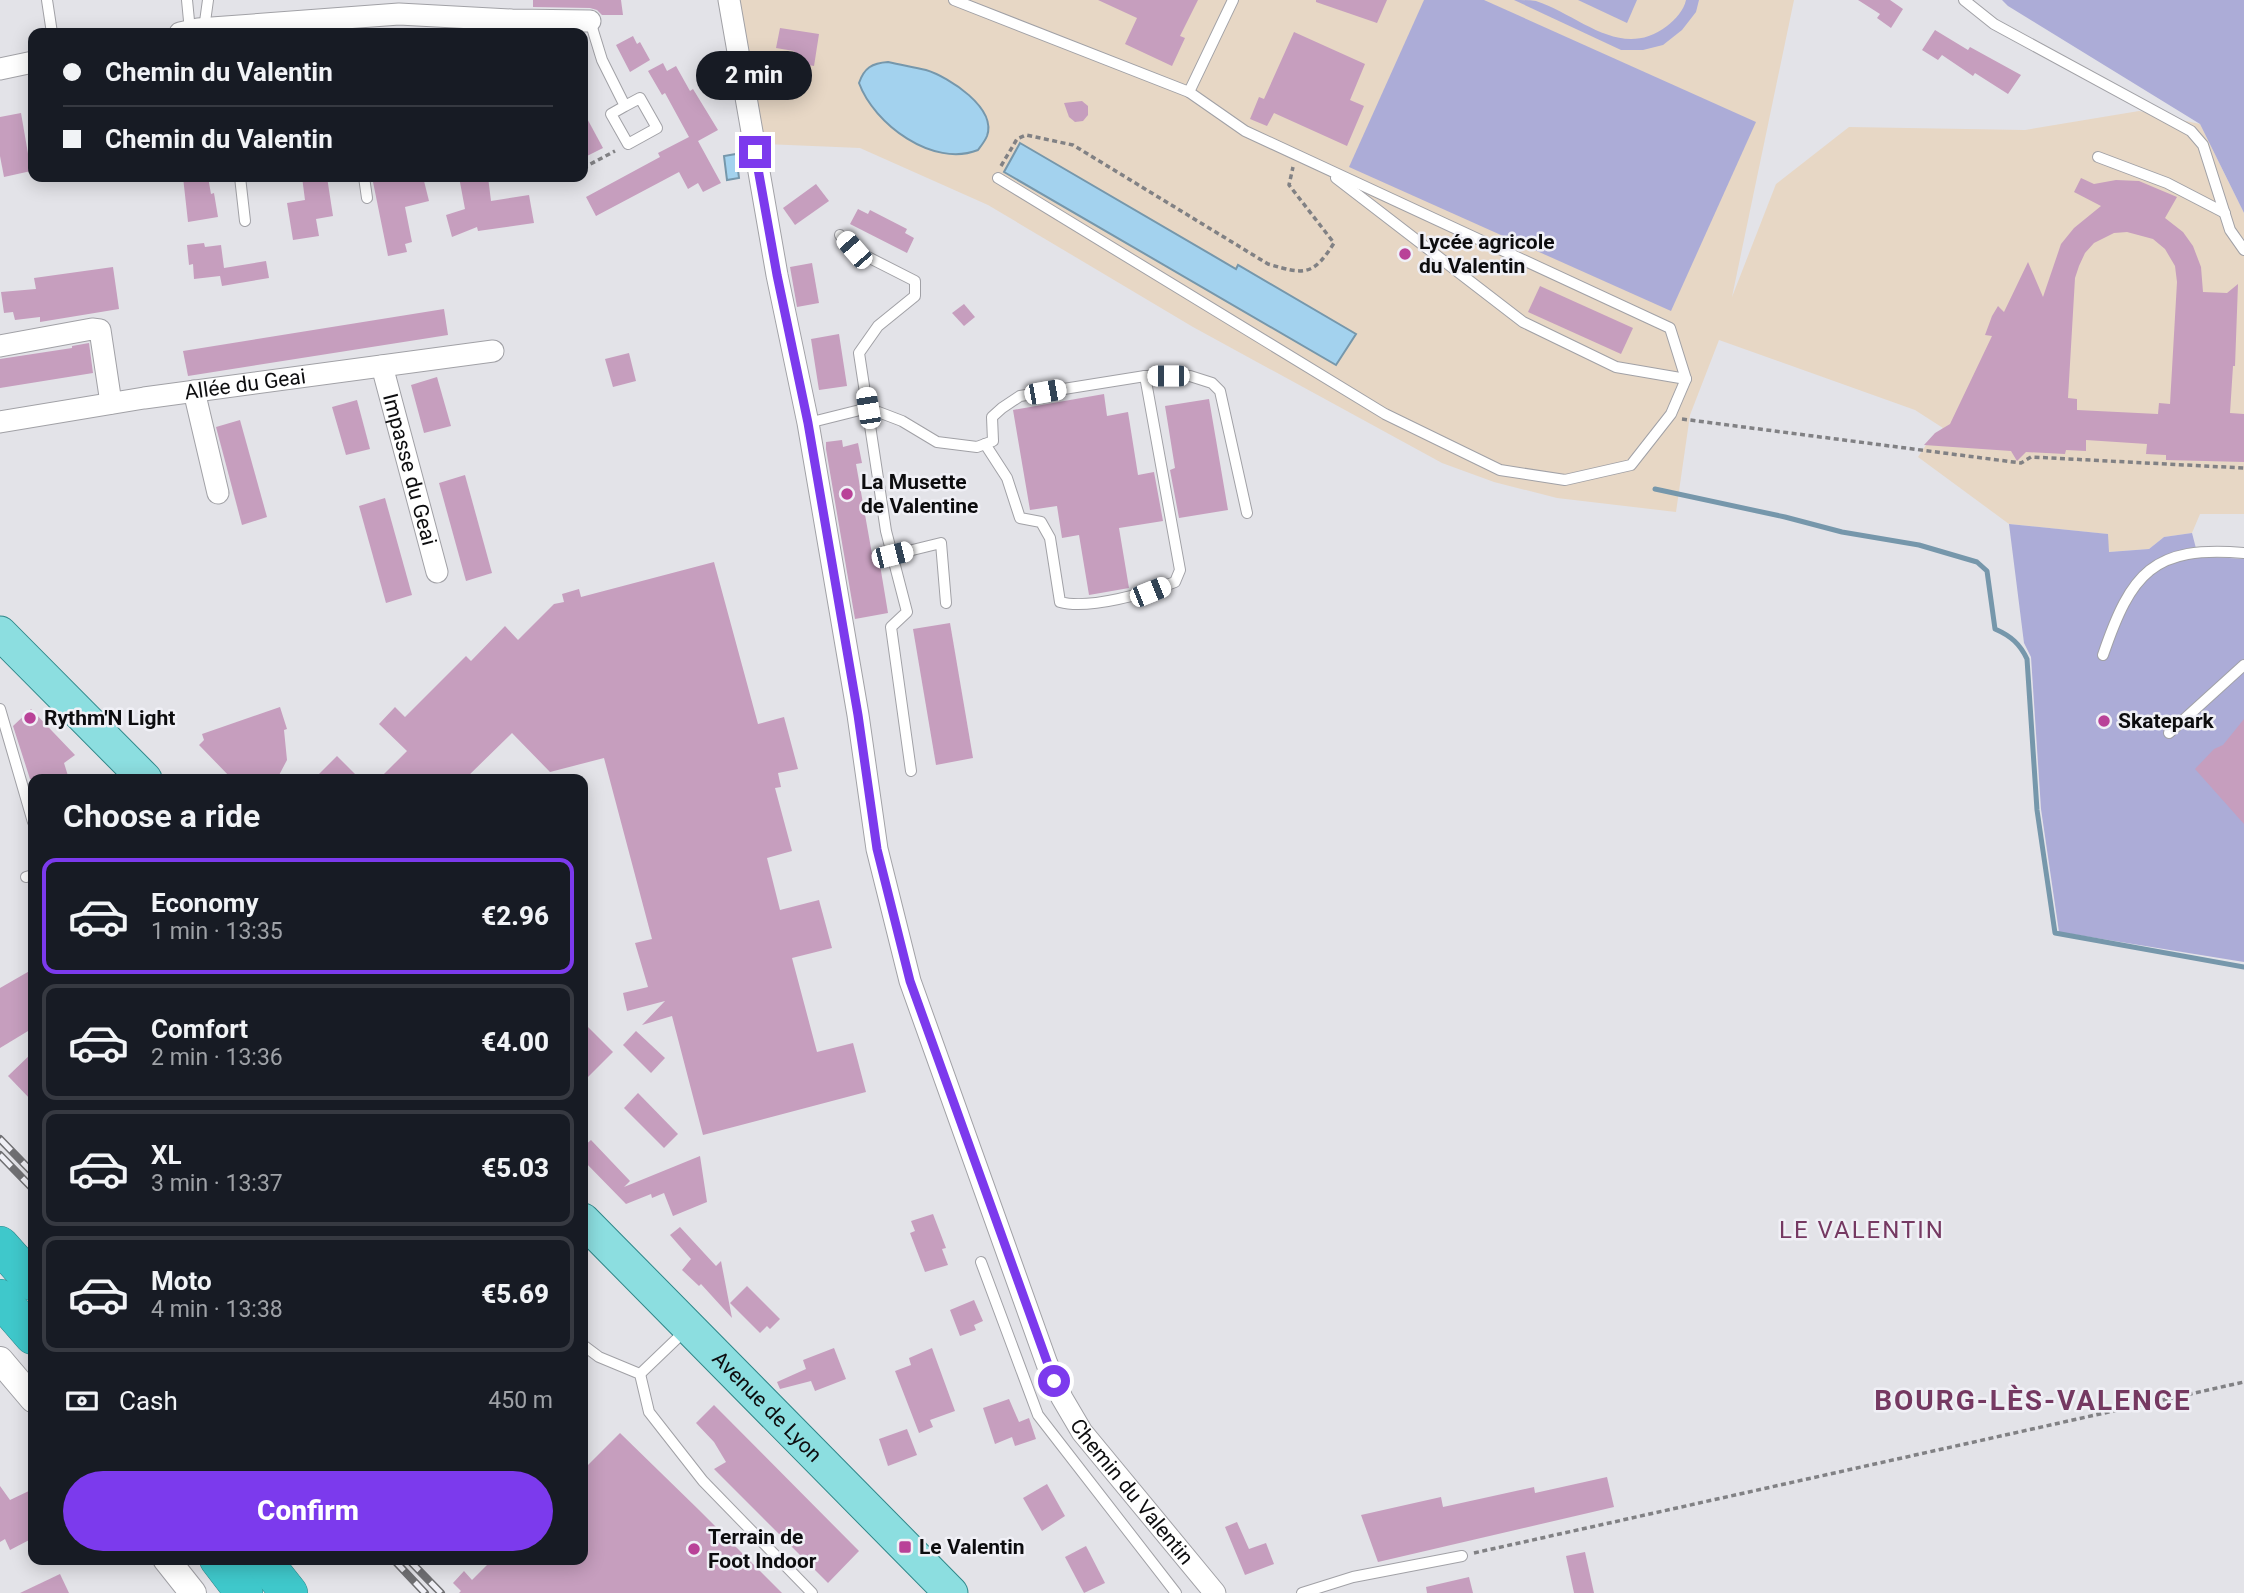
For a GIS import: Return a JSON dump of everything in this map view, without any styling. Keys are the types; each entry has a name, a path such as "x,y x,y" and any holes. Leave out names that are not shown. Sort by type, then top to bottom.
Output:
{"highway":[{"path":"0,1245 28,1276"},
{"path":"0,1298 28,1330"},
{"path":"223,1565 244,1593"},
{"path":"267,1565 289,1593"}],"main road":[{"path":"3,642 140,774"},
{"name":"Avenue de Lyon","path":"588,1225 951,1593"}],"street":[{"name":"Chemin du Valentin","path":"729,0 777,275 808,423 858,715 877,849 910,981 1047,1364 1062,1398 1082,1432 1215,1593"},
{"path":"284,28 337,26 400,14 512,27 590,21"},
{"path":"0,69 28,63"},
{"path":"0,346 100,330 111,403"},
{"name":"Allée du Geai","path":"0,422 194,391 493,351"},
{"name":"Impasse du Geai","path":"382,366 437,572"},
{"path":"194,391 218,493"},
{"path":"0,1360 28,1393"},
{"path":"171,1565 191,1592"}],"lane":[{"path":"47,0 51,28"},
{"path":"187,0 202,28"},
{"path":"204,28 208,0"},
{"path":"954,0 1189,92 1245,131 1670,328 1686,379 1671,414 1631,465 1565,480 1500,470 1385,414 998,178"},
{"path":"1189,92 1233,0"},
{"path":"1964,0 1994,24 2191,131 2203,145 2230,230 2244,250"},
{"path":"590,21 602,60 625,106"},
{"path":"640,98 657,128 628,144 611,114 625,106 640,98"},
{"path":"2098,157 2167,183 2225,213"},
{"path":"1320,166 1523,322 1616,368 1686,379"},
{"path":"241,182 245,221"},
{"path":"364,182 367,198"},
{"path":"841,234 854,250 915,281 915,296 878,326 859,353 886,531 907,612 891,627 911,771"},
{"path":"808,423 868,408 902,421 937,443 977,447 993,441 992,417 1020,396 1145,376 1190,376 1212,383 1220,391 1247,513"},
{"path":"985,444 1007,478 1020,518 1041,522 1050,538 1060,602 1074,606 1150,592 1175,582 1180,570 1145,376"},
{"path":"892,555 941,543 946,603"},
{"path":"2103,654 2113,623 2131,589 2160,563 2189,552 2244,553"},
{"path":"2169,733 2244,665"},
{"path":"0,709 28,805"},
{"path":"981,1262 1038,1415 1176,1593"},
{"path":"640,1374 689,1327"},
{"path":"588,1349 599,1357 640,1374"},
{"path":"640,1374 649,1412 703,1481 812,1593"},
{"path":"1302,1593 1353,1577 1462,1556"}],"path":[{"path":"998,178 1001,166 1017,139 1026,135 1073,145 1268,264 1297,273 1320,265 1334,243 1289,185 1295,154"},
{"path":"588,166 628,144"},
{"path":"1671,414 1682,419 2021,463 2031,457 2244,468"},
{"path":"1462,1556 2244,1382"}],"shaded area":[{"name":"Lycée agricole du Valentin","path":"739,0 1794,0 1732,297 1776,184 1849,127 2025,130 2139,111 2200,124 2244,213 2244,514 2200,514 2192,533 2164,537 2149,549 2108,552 2107,534 2009,524 1918,457 1928,442 1943,428 1915,410 1719,340 1690,415 1676,512 1557,498 1494,482 1442,463 1193,327 988,205 860,148 765,144"},
{"path":"1424,0 1484,0 1756,122 1671,311 1349,167"},
{"path":"1514,0 1536,1 1601,32 1633,39 1650,36 1667,26 1679,14 1686,0 1699,0 1696,12 1682,30 1663,45 1643,50 1621,50"},
{"path":"1578,0 1637,0 1627,23"},
{"path":"2002,0 2244,0 2244,213 2200,124"},
{"path":"888,62 936,74 969,95 985,115 988,125 987,136 978,150 961,154 943,153 907,139 891,127 867,98 859,83 869,67"},
{"path":"1020,143 1236,269 1238,265 1356,334 1336,365 1004,172"},
{"path":"736,154 739,178 727,180 724,156"},
{"path":"2009,524 2108,534 2109,552 2149,549 2164,537 2192,533 2198,556 2244,559 2244,962 2059,932 2041,809 2031,657 2024,643"}],"building":[{"path":"533,0 621,0 623,15 602,15 590,8 533,7"},
{"path":"1098,0 1198,0 1180,36 1185,38 1172,66 1125,44 1137,18"},
{"path":"1316,0 1387,0 1377,23"},
{"path":"1858,0 1890,0 1903,9 1891,28 1877,18 1880,14"},
{"path":"780,28 819,34 814,66 792,62 794,51 776,48"},
{"path":"1935,30 1968,50 1970,47 2021,75 2008,94 1975,73 1973,76 1942,55 1938,60 1922,50"},
{"path":"1294,32 1365,64 1350,100 1364,106 1347,146 1274,113 1267,126 1250,119 1259,97 1264,99"},
{"path":"633,36 637,44 640,42 650,60 630,72 616,45"},
{"path":"663,63 667,71 676,66 718,130 698,141 721,183 703,192 698,183 688,189 679,172 596,216 586,197 660,157 658,153 689,137 665,93 662,95 648,71"},
{"path":"1082,101 1088,106 1088,115 1083,121 1075,122 1069,117 1064,103"},
{"path":"21,113 28,154 28,172 4,177 0,156 0,117"},
{"path":"588,120 603,148 588,156"},
{"path":"2081,178 2094,184 2116,180 2139,181 2177,197 2165,218 2183,232 2193,246 2201,267 2203,292 2227,293 2238,284 2230,413 2244,414 2244,462 2166,460 2166,455 2146,454 2147,444 2086,440 2086,451 2066,450 2065,454 2026,452 2017,461 2011,451 1924,445 1935,433 1950,424 1992,336 1985,335 1992,316 1998,306 2004,312 2028,262 2043,297 2061,244 2074,228 2101,206 2074,192","holes":["2127,232 2153,239 2165,249 2175,266 2177,282 2170,404 2159,403 2158,414 2077,410 2077,399 2068,398 2075,278 2079,266 2094,243 2114,233"]},
{"path":"184,182 209,182 211,194 214,193 218,217 188,222"},
{"path":"303,182 328,182 333,216 316,219 319,236 293,240 287,203 305,200"},
{"path":"373,182 424,182 429,201 405,207 412,242 405,244 407,252 388,256"},
{"path":"460,182 489,182 491,201 529,195 534,223 478,231 477,227 452,237 446,215 465,209"},
{"path":"816,184 829,201 795,225 783,208"},
{"path":"858,209 868,214 870,210 907,229 905,233 914,238 907,253 850,224"},
{"path":"204,243 205,247 221,245 224,268 266,261 269,278 222,286 220,276 194,279 187,245"},
{"path":"812,263 819,303 797,307 790,267"},
{"path":"113,267 119,309 40,322 40,317 15,320 13,312 4,313 1,292 36,289 34,278"},
{"path":"1540,286 1633,328 1621,354 1528,312"},
{"path":"964,304 975,317 964,326 952,313"},
{"path":"444,309 448,335 188,376 183,351"},
{"path":"839,334 847,386 819,390 811,339"},
{"path":"89,343 93,373 0,388 0,359"},
{"path":"629,353 636,381 613,387 605,359"},
{"path":"437,377 451,426 424,433 411,385"},
{"path":"1104,394 1107,416 1128,412 1138,475 1154,472 1163,521 1119,528 1129,588 1089,595 1079,535 1062,538 1057,506 1030,510 1013,410"},
{"path":"1209,399 1228,510 1179,518 1170,470 1175,468 1165,406"},
{"path":"357,400 370,449 346,455 332,407"},
{"path":"240,420 267,517 242,525 216,427"},
{"path":"842,440 843,447 858,443 862,463 856,464 872,554 878,553 888,613 855,619 826,449 826,442"},
{"path":"465,475 492,573 466,581 439,483"},
{"path":"385,498 412,595 386,603 359,506"},
{"path":"714,562 758,724 784,717 798,769 778,773 781,787 775,788 792,851 767,858 780,910 819,900 832,948 792,958 817,1052 853,1043 866,1092 703,1135 672,1016 642,1025 665,1001 627,1011 623,993 648,987 635,943 652,939 604,758 550,772 512,733 470,774 384,774 407,751 379,724 395,707 405,717 466,656 471,661 505,626 518,640 554,604 564,602 562,594 579,589 581,597"},
{"path":"950,623 973,758 936,765 913,629"},
{"path":"280,707 287,729 284,730 287,760 280,774 227,774 199,745 204,740 202,734"},
{"path":"31,709 75,755 64,763 67,774 28,774 13,726"},
{"path":"2244,719 2244,824 2195,769 2214,749 2223,745"},
{"path":"337,756 355,774 319,774"},
{"path":"28,972 28,1031 0,1048 0,988"},
{"path":"588,1027 613,1052 588,1077"},
{"path":"636,1031 665,1058 651,1073 623,1045"},
{"path":"28,1057 28,1097 8,1076"},
{"path":"638,1093 678,1134 664,1148 624,1108"},
{"path":"591,1140 630,1181 624,1187 700,1156 707,1202 673,1216 664,1193 652,1198 651,1194 626,1204 588,1165 588,1143"},
{"path":"933,1214 946,1248 942,1249 948,1265 925,1272 910,1233 915,1231 911,1221"},
{"path":"680,1227 716,1266 721,1261 732,1318 701,1284 699,1286 682,1270 691,1259 670,1235"},
{"path":"747,1286 780,1319 770,1329 767,1326 760,1333 730,1303"},
{"path":"974,1300 983,1321 974,1325 976,1330 960,1336 950,1310"},
{"path":"834,1348 846,1379 815,1391 811,1381 780,1389 777,1382 806,1369 803,1360"},
{"path":"932,1348 955,1411 930,1420 933,1427 919,1433 895,1371 911,1365 909,1358"},
{"path":"1009,1399 1019,1422 1029,1418 1036,1439 1015,1446 1012,1437 995,1444 983,1408"},
{"path":"714,1405 859,1551 828,1583 714,1469 726,1462 714,1442 696,1423"},
{"path":"907,1429 917,1455 888,1466 879,1439"},
{"path":"620,1433 782,1593 459,1593 461,1591 453,1583 464,1571 472,1580 487,1565 588,1565 588,1465"},
{"path":"1607,1477 1614,1507 1378,1562 1361,1515 1441,1497 1443,1507 1534,1487 1535,1493"},
{"path":"1047,1484 1065,1516 1042,1531 1023,1498"},
{"path":"0,1486 10,1500 28,1491 28,1541 10,1550 5,1539 0,1542"},
{"path":"1237,1522 1249,1549 1266,1543 1274,1564 1245,1575 1225,1527"},
{"path":"1086,1546 1105,1583 1084,1593 1065,1557"},
{"path":"1585,1552 1594,1593 1574,1593 1566,1556"},
{"path":"60,1574 69,1593 20,1593"},
{"path":"1469,1577 1473,1593 1427,1593 1426,1587"}],"waterway":[{"path":"1655,489 1842,532 1919,545 1977,562 1987,571 1995,629 2014,641 2027,659 2037,810 2055,933 2244,967"}],"railway":[{"path":"0,1139 28,1168"},
{"path":"0,1155 28,1184"},
{"path":"399,1565 425,1593"},
{"path":"414,1565 441,1593"}],"place":[{"name":"Lycée agricole du Valentin","path":"1405,254"},
{"name":"La Musette de Valentine","path":"847,494"},
{"name":"Rythm'N Light","path":"30,718"},
{"name":"Skatepark","path":"2104,721"},
{"name":"Le Valentin","path":"905,1547"},
{"name":"Terrain de Foot Indoor","path":"694,1549"}],"district":[{"name":"LE VALENTIN","path":"1862,1230"},
{"name":"BOURG-LÈS-VALENCE","path":"2033,1400"}],"route":[{"path":"755,152 808,423 858,715 877,849 910,981 1054,1381"}]}
